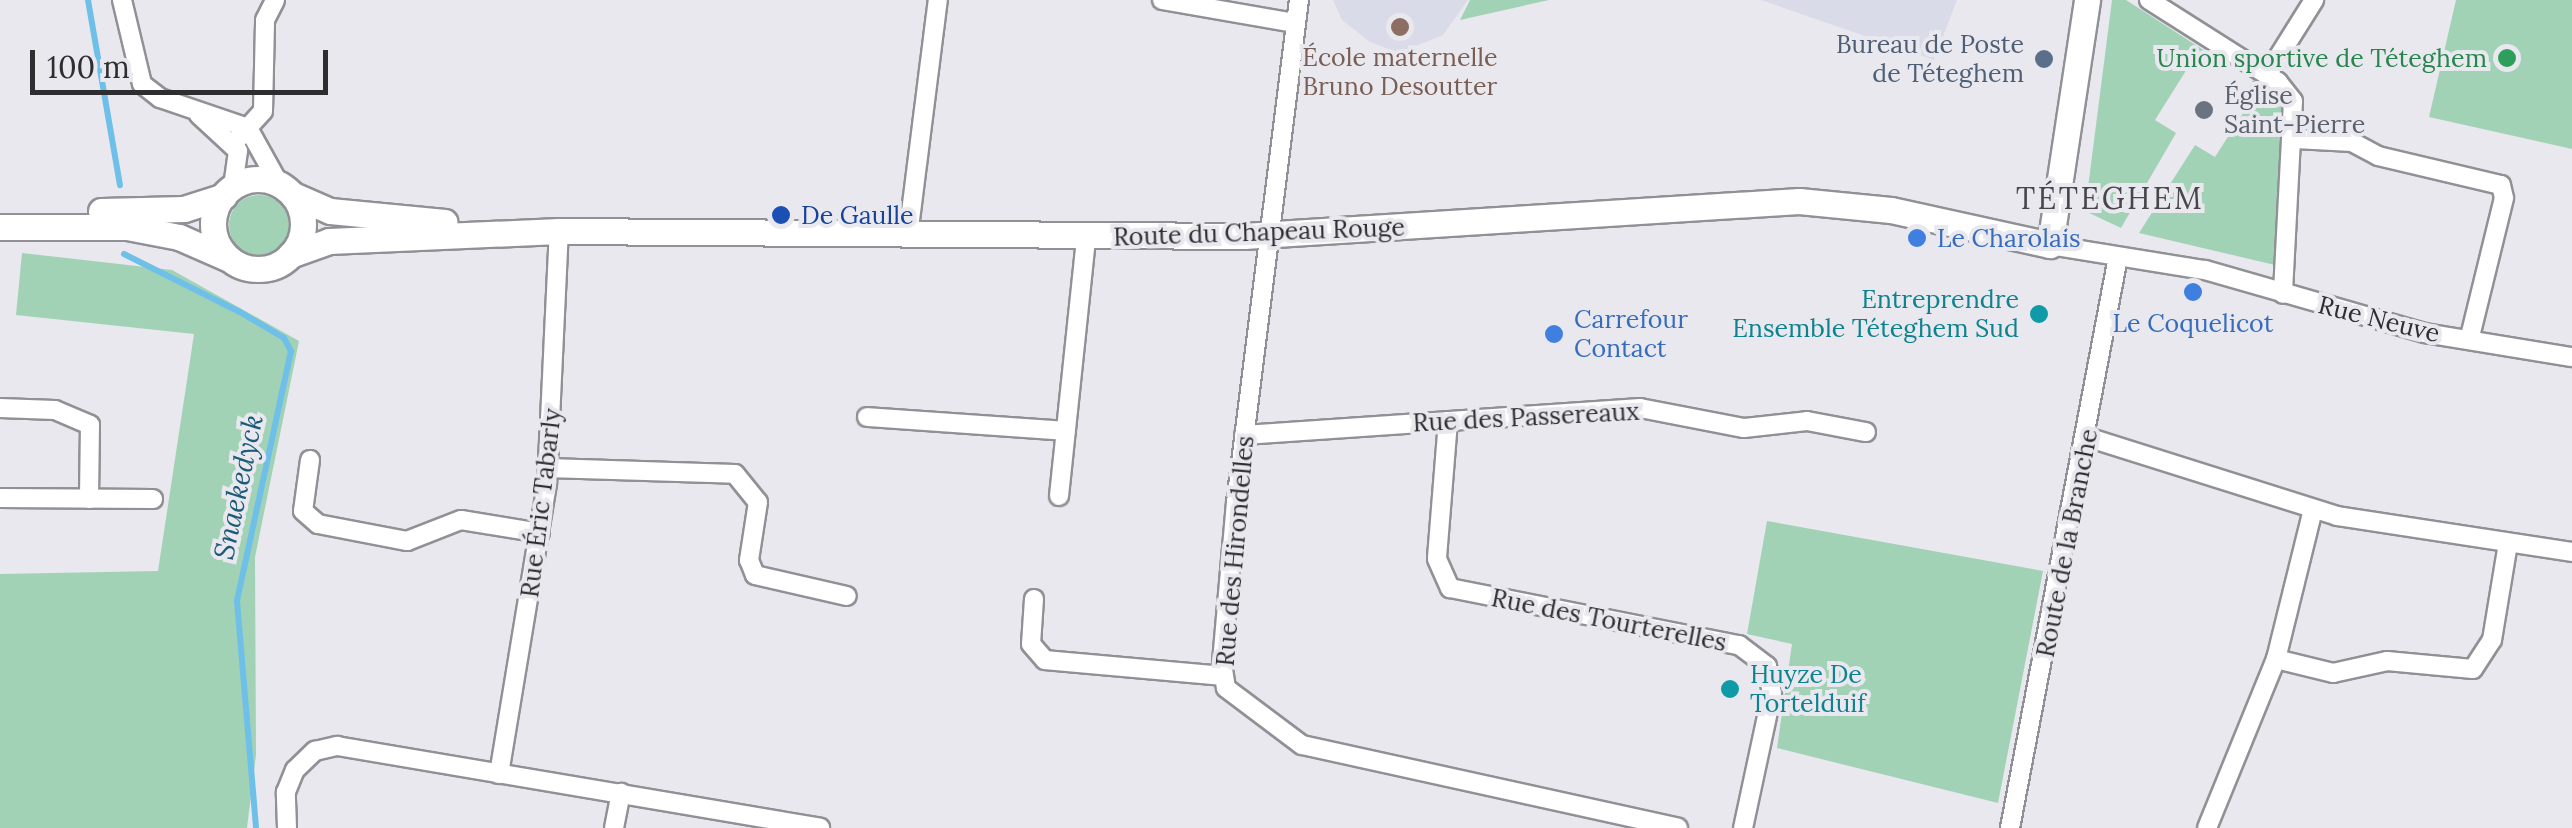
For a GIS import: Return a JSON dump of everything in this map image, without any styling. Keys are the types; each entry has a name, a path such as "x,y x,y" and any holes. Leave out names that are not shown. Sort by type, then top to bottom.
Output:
{"street":[{"path":"0,228 127,227 191,241 259,269 290,256 303,228 251,131 229,117 154,96 139,80 122,0"},
{"path":"234,143 251,131 262,111 265,20 275,0"},
{"path":"908,236 938,0"},
{"path":"1162,0 1295,23"},
{"name":"Rue des Hirondelles","path":"1299,0 1244,435 1223,676 1238,702 1302,745 1601,820 1678,828"},
{"path":"2050,245 2087,0"},
{"path":"2149,0 2267,75 2293,102 2295,139 2283,294"},
{"path":"2267,75 2314,0"},
{"path":"181,105 234,143 240,165 214,233 230,259"},
{"path":"2295,139 2352,142 2378,156 2501,185 2504,198 2469,340"},
{"path":"0,211 180,209 253,180 286,190"},
{"name":"Route du Chapeau Rouge","path":"286,190 323,210 378,218 558,231 1086,238 1268,234 1798,200 1956,224 2050,245"},
{"name":"Route du Chapeau Rouge","path":"290,256 329,241 558,231"},
{"name":"Rue Éric Tabarly","path":"499,774 548,468 558,231"},
{"path":"1059,496 1086,238"},
{"name":"Rue Neuve","path":"2050,245 2189,268 2469,340 2572,356"},
{"name":"Route de la Branche","path":"2010,828 2118,257"},
{"path":"0,408 55,410 90,425 89,499"},
{"name":"Rue des Passereaux","path":"1244,435 1640,408 1744,428 1807,422 1866,432"},
{"path":"867,417 1066,431"},
{"name":"Rue des Tourterelles","path":"1448,421 1438,564 1450,588 1739,645 1767,666 1772,693 1744,828"},
{"path":"2087,437 2313,509 2572,552"},
{"path":"310,460 304,511 318,524 407,541 461,520 540,533"},
{"path":"548,468 735,474 758,502 749,560 754,575 847,596"},
{"path":"0,498 153,499"},
{"path":"2207,828 2276,659 2313,509"},
{"path":"2276,659 2333,673 2387,661 2473,669 2492,640 2508,543"},
{"path":"1034,599 1031,644 1045,660 1223,676"},
{"path":"288,828 291,777 322,748 620,792 816,828"},
{"path":"614,828 620,792"}],"shaded area":[{"name":"École maternelle Bruno Desoutter","path":"1333,0 1468,0 1443,35 1399,53 1370,42 1342,20"},
{"path":"1761,0 1957,0 1934,60"}],"green space":[{"path":"1470,0 1549,0 1460,20"},
{"path":"2112,0 2126,0 2208,53 2200,65 2192,61 2155,120 2176,133 2121,228 2085,211"},
{"name":"Union sportive de Téteghem","path":"2456,0 2572,0 2572,149 2429,117"},
{"path":"2253,80 2286,105 2275,265 2139,233 2195,145 2215,157 2252,99 2245,94"},
{"path":"259,195 280,204 289,225 280,246 259,255 238,246 229,225 238,204"},
{"path":"22,253 172,270 299,341 255,557 256,755 247,828 0,828 0,574 158,571 194,334 16,315"},
{"path":"1767,521 2043,571 1998,803 1777,748 1792,644 1747,634"}],"waterway":[{"name":"Snaekedyck","path":"88,0 120,185"},
{"name":"Snaekedyck","path":"124,254 240,312 284,338 291,351 237,601 256,828"}],"place":[{"name":"École maternelle Bruno Desoutter","path":"1400,27"},
{"name":"Union sportive de Téteghem","path":"2507,58"},
{"name":"Bureau de Poste de Téteghem","path":"2044,59"},
{"name":"Église Saint-Pierre","path":"2204,110"},
{"name":"De Gaulle","path":"781,215"},
{"name":"Le Charolais","path":"1917,238"},
{"name":"Le Coquelicot","path":"2193,292"},
{"name":"Entreprendre Ensemble Téteghem Sud","path":"2039,314"},
{"name":"Carrefour Contact","path":"1554,334"},
{"name":"Huyze De Tortelduif","path":"1730,689"}],"district":[{"name":"TÉTEGHEM","path":"2110,198"}]}
